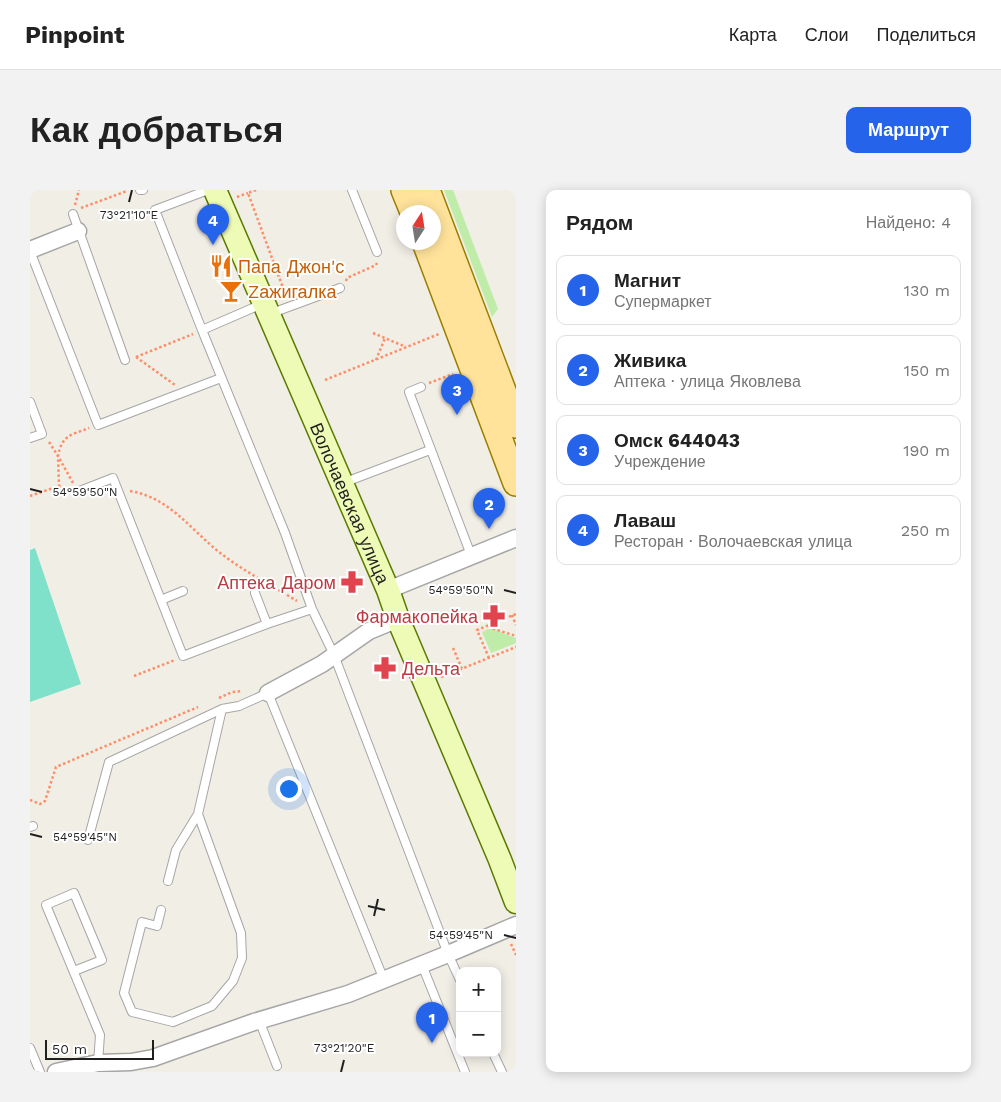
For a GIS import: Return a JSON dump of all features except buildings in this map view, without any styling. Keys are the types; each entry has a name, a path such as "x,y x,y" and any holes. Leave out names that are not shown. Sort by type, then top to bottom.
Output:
{"main road":[{"path":"404,190 410,205"},
{"path":"427,190 516,424"},
{"path":"428,250 516,483"}],"street":[{"name":"Волочаевская улица","path":"215,190 388,590 398,619 516,902"},
{"path":"30,251 78,231"},
{"path":"388,590 516,538"},
{"path":"268,693 322,664 369,631 398,619"},
{"path":"56,1072 98,1063 116,1067 153,1058 259,1020 348,994 516,925"}],"lane":[{"path":"208,190 155,210 284,533 312,610 334,654 456,971"},
{"path":"352,190 377,252"},
{"path":"72,214 125,360"},
{"path":"30,251 98,425 221,378"},
{"path":"202,330 266,308 290,306 340,288"},
{"path":"421,386 409,392 471,555"},
{"path":"30,402 42,434 30,438"},
{"path":"342,484 430,450"},
{"path":"78,492 113,478 183,656 267,624 312,610"},
{"path":"161,600 183,591"},
{"path":"255,593 267,624"},
{"path":"88,840 109,762 222,709 239,706 268,693 384,980"},
{"path":"168,881 176,850 198,814 222,709"},
{"path":"161,910 157,926 142,922 124,993 132,1012 173,1022 212,1006 233,981 242,958 241,933 198,814"},
{"path":"74,971 102,960 74,893 46,905 100,1034 98,1063"},
{"path":"422,965 464,1072"},
{"path":"259,1020 277,1066"},
{"path":"30,1048 40,1072"},
{"path":"496,1057 502,1072"}],"path":[{"path":"72,214 79,190"},
{"path":"72,214 80,209 127,191 122,190"},
{"path":"256,190 248,193 290,306"},
{"path":"340,288 344,286 347,278 376,265 377,252"},
{"path":"125,360 202,330"},
{"path":"373,333 407,347"},
{"path":"325,380 439,334"},
{"path":"376,360 385,338"},
{"path":"136,356 185,392"},
{"path":"421,386 453,374"},
{"path":"59,486 58,456 60,446 66,437 98,425"},
{"path":"42,434 58,456 78,492"},
{"path":"118,489 141,493 155,498 173,510 219,552 312,610"},
{"path":"489,658 477,630 514,615 516,625"},
{"path":"487,626 516,636"},
{"path":"440,677 516,647"},
{"path":"453,648 462,669"},
{"path":"134,676 183,656"},
{"path":"30,800 40,804"}],"green space":[{"path":"444,190 453,190 498,309 492,317"},
{"path":"35,548 81,684 30,702 30,550"},
{"path":"490,628 516,638 516,643 491,653 482,632"}],"place":[{"name":"Лаваш","path":"213,245"},
{"name":"Папа Джон'с","path":"221,266"},
{"name":"Zажигалка","path":"231,291"},
{"name":"Омск 644043","path":"457,415"},
{"name":"Живика","path":"489,529"},
{"name":"Аптека Даром","path":"352,582"},
{"name":"Фармакопейка","path":"494,616"},
{"name":"Дельта","path":"385,668"},
{"name":"Магнит","path":"432,1043"}]}
